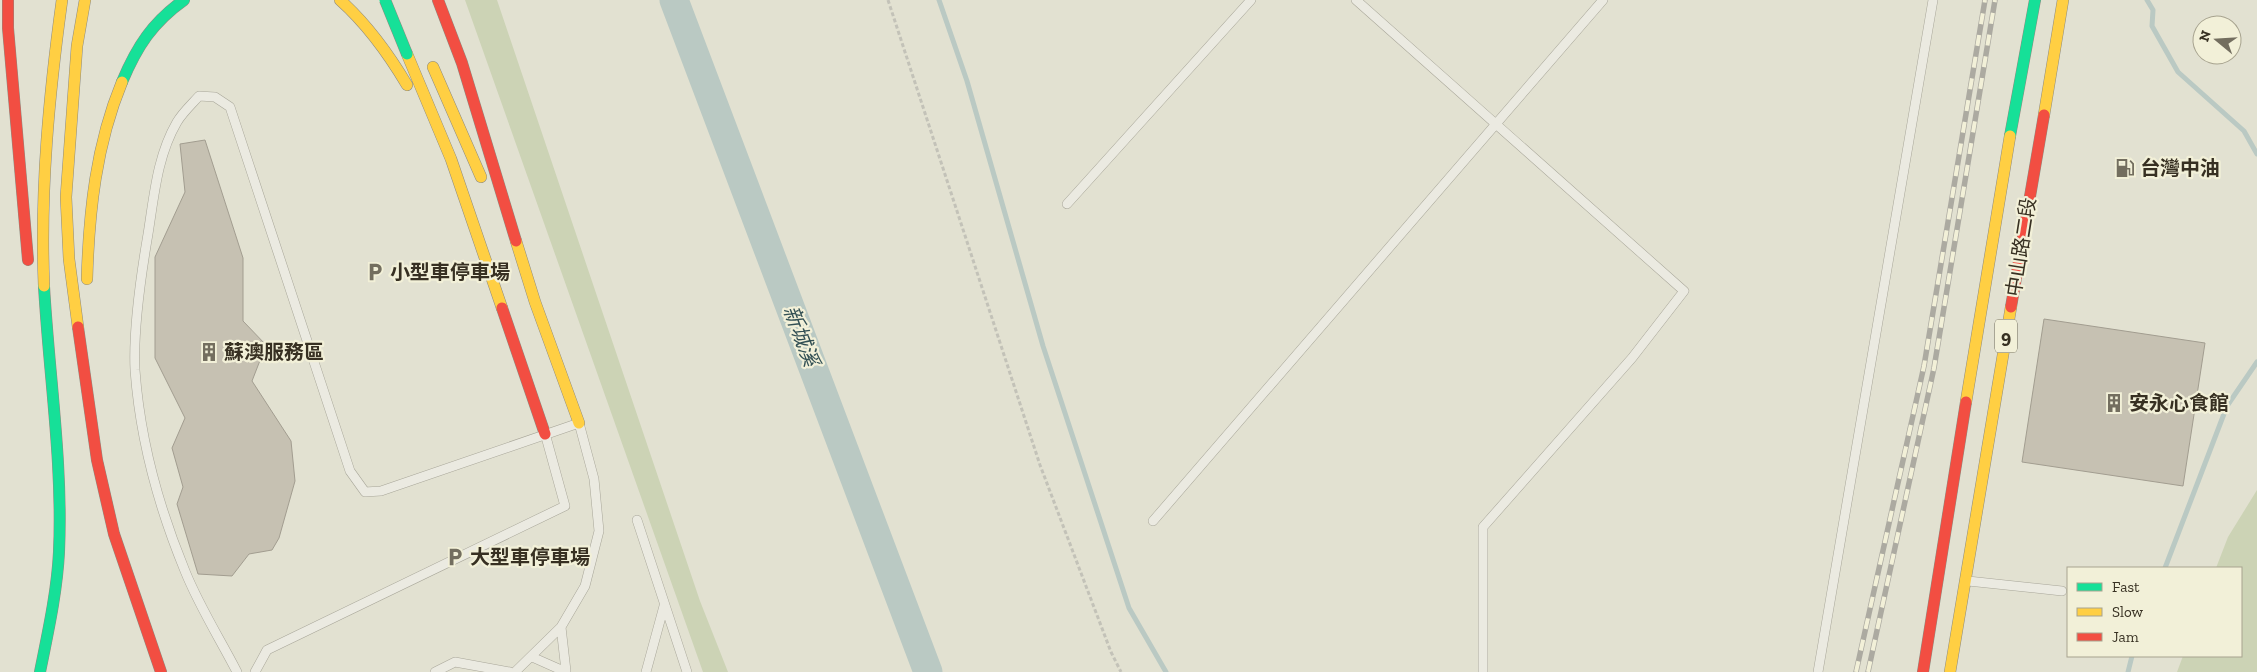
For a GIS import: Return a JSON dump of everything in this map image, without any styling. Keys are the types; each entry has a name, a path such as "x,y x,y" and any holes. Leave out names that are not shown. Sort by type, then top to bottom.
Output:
{"main road":[{"path":"8,0 8,28 29,270"},
{"path":"40,672 50,621 59,554 59,478 44,279 44,180 48,107 62,0"},
{"path":"85,0 76,55 66,197 69,259 96,460 114,534 161,672"},
{"path":"85,383 87,244 94,181 102,139 127,68 162,16 184,0"},
{"path":"340,0 366,25 384,47 451,159"},
{"path":"383,0 451,159 545,434"},
{"path":"383,0 414,38"},
{"path":"438,0 462,63 535,302 579,423"},
{"name":"中山路二段","path":"1950,672 1965,581 2021,153 2035,0"},
{"name":"中山路二段","path":"1922,672 2021,153 2063,0"},
{"path":"428,60 484,184"},
{"path":"492,202 535,302"},
{"path":"32,289 59,478"}],"lane":[{"path":"1067,204 1251,0"},
{"path":"1356,0 1684,291 1632,358 1483,527 1483,672"},
{"path":"1153,521 1603,0"},
{"path":"1818,672 1933,0"},
{"path":"237,672 186,572 176,546 153,474 141,424 135,368 138,317 146,247 160,165 178,121 199,96 215,97 230,106 350,471 365,492 381,491 579,423 594,479 599,531 585,586 561,627 515,672"},
{"path":"255,672 267,650 565,506 545,434"},
{"path":"637,520 687,672"},
{"path":"1965,581 2062,591"},
{"path":"646,672 664,606"},
{"path":"561,627 566,672"},
{"path":"532,657 566,672"},
{"path":"435,672 455,662 510,672"},
{"path":"464,672 473,665"}],"path":[{"path":"888,0 1040,464 1111,652 1121,672"}],"green space":[{"path":"465,0 497,0 700,601 728,672 703,672"},
{"path":"2257,490 2257,672 2177,672 2183,657 2242,657 2242,567 2216,567 2228,537"}],"building":[{"name":"蘇澳服務區","path":"205,140 243,258 243,321 266,345 252,381 291,441 295,481 279,538 272,550 249,554 232,576 198,574 177,504 183,487 172,448 185,418 155,358 155,257 185,192 180,144"},
{"name":"安永心食館","path":"2044,319 2205,343 2183,486 2022,462"}],"waterway":[{"name":"新城溪","path":"674,0 928,672"},
{"path":"939,0 967,81 1043,346 1129,608 1166,672"},
{"path":"2147,0 2153,10 2152,26 2178,72 2244,131 2257,154"},
{"path":"2165,567 2227,406 2257,362"},
{"path":"2128,672 2132,657"}],"railway":[{"path":"1856,672 1924,366 1985,0"},
{"path":"1868,672 1934,368 1995,0"}],"traffic: fast":[{"path":"122,82 147,36 163,17 184,0"},
{"path":"385,0 407,54"},
{"path":"2010,136 2035,0"},
{"path":"40,672 56,582 60,519 57,452 44,286"}],"traffic: slow":[{"path":"44,286 43,214 47,143 53,71 62,0"},
{"path":"78,327 69,259 66,197 77,46 85,0"},
{"path":"340,0 360,19 377,40 407,85"},
{"path":"2044,115 2063,0"},
{"path":"407,54 451,159 502,308"},
{"path":"433,67 481,177"},
{"path":"87,279 92,203 100,154 113,106 122,82"},
{"path":"1966,402 2010,136"},
{"path":"516,241 535,302 579,423"},
{"path":"1950,672 2011,307"}],"traffic: jam":[{"path":"8,0 8,28 28,260"},
{"path":"438,0 462,63 516,241"},
{"path":"2011,307 2044,115"},
{"path":"502,308 545,434"},
{"path":"78,327 97,460 114,534 161,672"},
{"path":"1923,672 1966,402"}],"place":[{"name":"台灣中油","path":"2125,168"},
{"name":"小型車停車場","path":"375,272"},
{"name":"蘇澳服務區","path":"209,352"},
{"name":"安永心食館","path":"2114,403"},
{"name":"大型車停車場","path":"455,557"}]}
